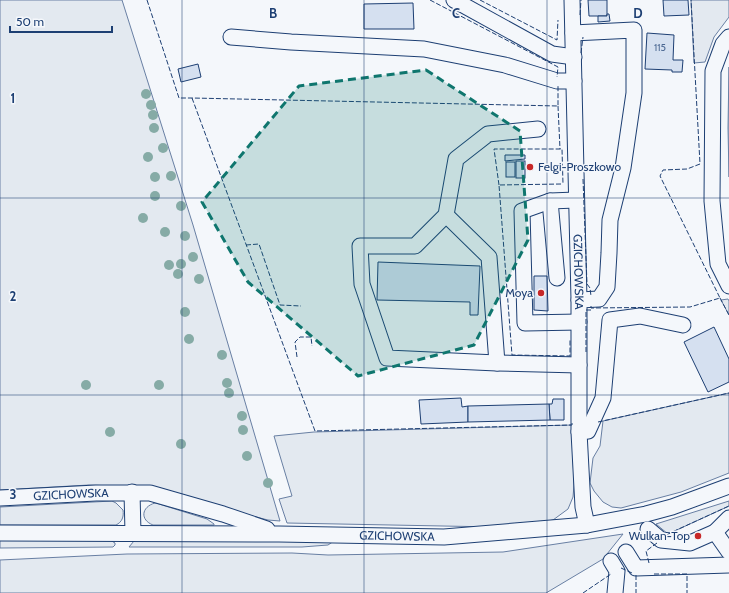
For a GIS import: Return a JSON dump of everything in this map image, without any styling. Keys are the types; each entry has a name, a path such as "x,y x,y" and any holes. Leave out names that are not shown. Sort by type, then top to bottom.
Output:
{"street":[{"path":"454,0 552,54 574,57"},
{"name":"GZICHOWSKA","path":"572,0 579,300 579,432 583,507 587,525"},
{"path":"573,33 634,30 634,93 623,168 610,220 610,253 607,288 599,299 579,300"},
{"path":"231,37 424,49 505,65 557,81 574,81"},
{"path":"729,37 723,44 713,70 712,201 718,264 729,286"},
{"path":"538,129 488,134 456,159 446,215 415,246 360,246 362,284 387,358 579,365"},
{"path":"576,200 550,201 522,211 524,323 578,322"},
{"path":"550,201 557,278"},
{"path":"446,215 489,256 497,363"},
{"path":"579,432 588,432 603,398 610,320 640,316 683,325"},
{"name":"GZICHOWSKA","path":"0,533 280,534 444,537 587,525 646,514 672,507 729,486"},
{"path":"132,492 133,533"},
{"name":"GZICHOWSKA","path":"0,498 96,493 150,493 222,514 280,534"},
{"path":"648,529 661,540 690,543 715,532 729,518"},
{"path":"715,532 729,552"},
{"path":"626,552 636,568 729,565"},
{"path":"611,561 617,570 615,593"}],"highlighted area":[{"path":"426,70 520,131 528,240 474,345 358,376 248,282 202,202 299,86"}],"shaded area":[{"path":"0,0 122,0 193,225 280,521 268,520 236,512 160,488 89,485 0,490"},
{"path":"691,0 729,0 729,17 714,37 705,62 694,63"},
{"path":"729,67 729,177 728,128"},
{"path":"728,299 729,301 729,315 721,300"},
{"path":"729,393 729,473 681,492 621,508 612,507 603,502 594,491 590,483 593,458 600,446 603,421"},
{"path":"572,425 573,497 568,509 553,520 539,523 495,527 287,523 279,499 292,496 274,436 314,432"},
{"path":"112,501 123,510 122,519 116,525 0,525 0,507"},
{"path":"729,501 729,506 668,534 656,524"},
{"path":"155,503 207,519 214,525 153,525 146,520 144,514 147,507"},
{"path":"623,534 603,559 546,593 0,593 0,560 127,554 292,553 328,555 503,552"},
{"path":"0,540 110,540 115,543 115,545 113,547 0,548"},
{"path":"134,541 334,541 328,545 302,547 129,547"}],"building":[{"path":"588,0 607,0 607,16 589,16"},
{"path":"663,0 688,0 689,15 664,16"},
{"path":"413,3 414,29 364,29 364,4"},
{"path":"607,14 609,14 610,21 598,22 598,16 607,16"},
{"path":"647,33 674,35 673,60 683,60 682,72 645,69"},
{"path":"198,64 201,77 181,82 178,69"},
{"path":"505,155 525,155 525,159 505,161"},
{"path":"516,161 525,161 525,178 516,178"},
{"path":"506,162 515,162 515,177 506,177"},
{"path":"378,262 480,266 478,315 470,315 470,302 377,300"},
{"name":"Moya","path":"534,276 547,276 548,311 534,310"},
{"path":"714,327 729,359 729,382 708,392 684,342"},
{"path":"461,398 462,407 468,406 468,422 421,424 419,400"},
{"path":"553,399 564,399 564,420 550,420 549,404 552,404"},
{"path":"549,404 550,420 468,422 468,406"}],"fence":[{"path":"147,0 179,98 558,106 558,85"},
{"path":"430,0 558,67 557,77"},
{"path":"480,0 557,40 558,20"},
{"path":"580,15 581,0"},
{"path":"591,306 591,308 690,307 720,298 660,176 663,170 687,169 700,164 691,0"},
{"path":"581,53 583,37"},
{"path":"192,98 315,431 572,425 572,422"},
{"path":"558,106 560,149"},
{"path":"499,185 494,149 562,149 563,184"},
{"path":"583,179 587,284 590,288 591,296"},
{"path":"561,184 499,185 512,355 570,356 570,339"},
{"path":"246,245 259,244 280,305 301,306"},
{"path":"720,298 729,315"},
{"path":"586,352 586,310 591,310"},
{"path":"297,357 295,342 300,337 311,337 312,346"},
{"path":"598,422 729,393"},
{"path":"667,535 729,506"},
{"path":"649,563 646,551 657,543"},
{"path":"621,568 632,573"},
{"path":"583,593 611,574"},
{"path":"654,574 687,574 687,593"},
{"path":"636,575 636,593"}],"place":[{"name":"Felgi-Proszkowo","path":"530,167"},
{"name":"Moya","path":"541,293"},
{"name":"Wulkan-Top","path":"698,536"}]}
